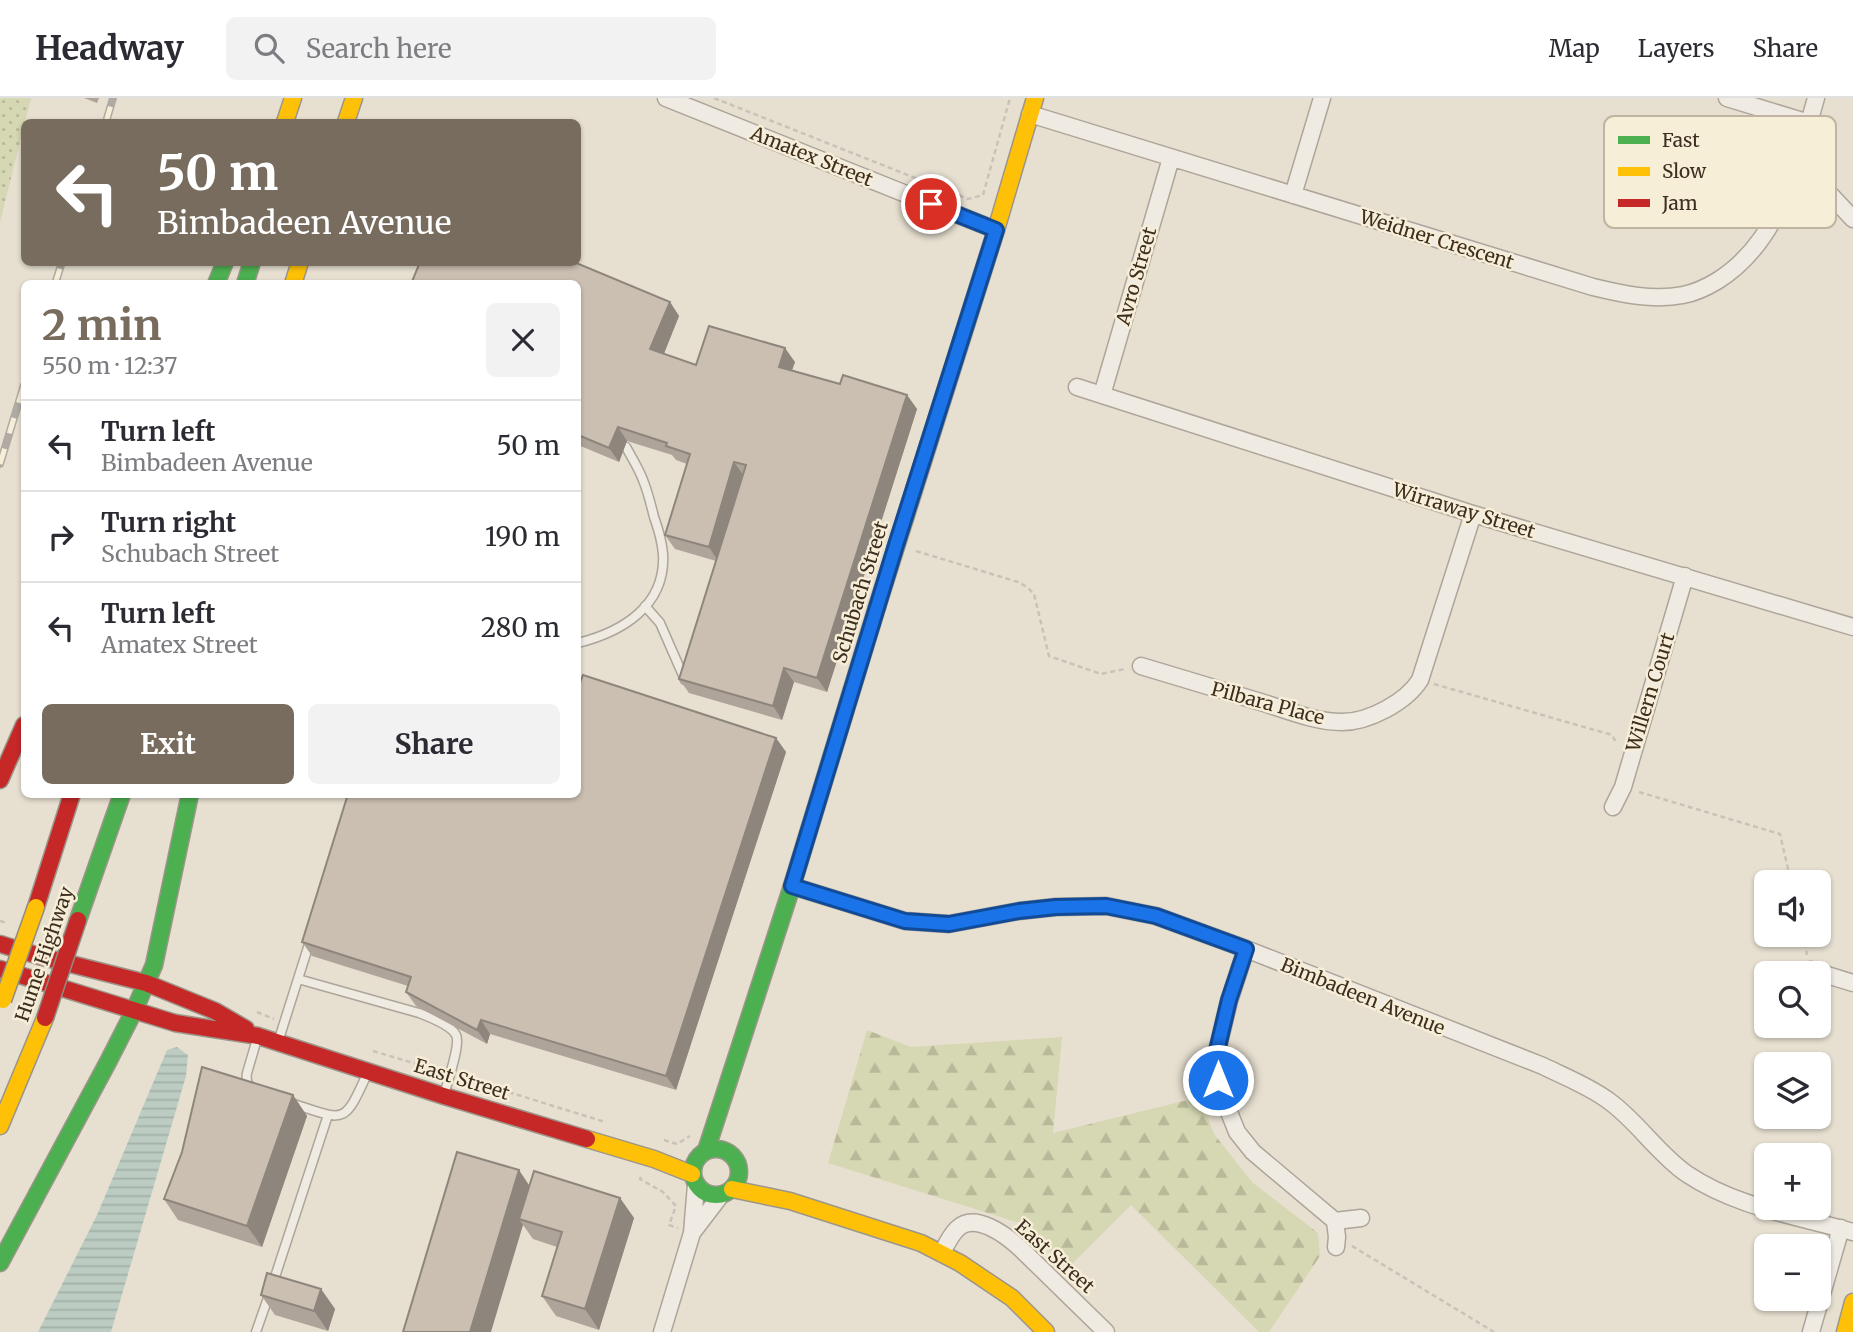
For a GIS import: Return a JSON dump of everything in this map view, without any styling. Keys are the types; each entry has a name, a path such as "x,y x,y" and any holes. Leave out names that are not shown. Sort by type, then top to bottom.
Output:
{"main road":[{"path":"286,119 293,98"},
{"path":"301,119 308,98"},
{"path":"347,119 355,98"},
{"path":"361,119 368,98"},
{"name":"Schubach Street","path":"702,1154 792,886 1033,106"},
{"path":"0,780 21,732"},
{"name":"Hume Highway","path":"1,1004 71,798"},
{"name":"Hume Highway","path":"0,1126 45,1017 121,798"},
{"path":"0,1263 134,1011 154,965 189,798"},
{"name":"East Street","path":"0,944 146,983 215,1011 258,1036"},
{"name":"East Street","path":"0,969 175,1023 258,1036 279,1042 444,1096 649,1158 694,1180"},
{"name":"Schubach Street","path":"723,1097 735,1160"},
{"path":"790,1201 723,1150 715,1149 702,1154 693,1165 694,1180 707,1194 726,1192 790,1201 899,1236 942,1253 1012,1298 1046,1332"},
{"name":"East Street","path":"649,1158 702,1154"},
{"path":"726,1192 739,1178 735,1160"},
{"path":"1845,1332 1853,1302"}],"street":[{"name":"Amatex Street","path":"666,98 996,230"},
{"path":"1293,195 1322,98"},
{"path":"1727,98 1786,116"},
{"name":"Weidner Crescent","path":"1811,116 1816,98"},
{"name":"Weidner Crescent","path":"1033,106 1171,158 1621,294 1658,298 1684,295 1710,285 1734,270 1751,254 1768,228"},
{"name":"Avro Street","path":"1102,395 1171,158"},
{"path":"1836,201 1853,219"},
{"name":"Wirraway Street","path":"1077,387 1474,513 1853,627"},
{"path":"1420,680 1474,513"},
{"name":"Willern Court","path":"1613,807 1623,787 1685,576"},
{"name":"Pilbara Place","path":"1141,666 1311,718 1343,722 1380,713 1415,688 1420,680"},
{"name":"Bimbadeen Avenue","path":"792,886 905,921 949,924 1019,911 1106,906 1156,916 1543,1066 1609,1101 1685,1173 1711,1189 1745,1202 1847,1230"},
{"path":"1246,949 1229,1000 1216,1055 1218,1080 1237,1132 1253,1152 1336,1235 1362,1218"},
{"path":"1831,976 1853,983"},
{"path":"662,1332 692,1233 694,1180"},
{"path":"692,1233 726,1192"},
{"name":"East Street","path":"942,1253 962,1225 975,1223 990,1228 1021,1249 1105,1332"},
{"path":"1811,1332 1847,1230"}],"lane":[{"path":"581,642 605,635 640,613 661,578 663,553 643,478 626,447"},
{"path":"645,606 660,623 686,681"},
{"path":"279,1042 314,926"},
{"path":"298,979 419,1013 437,1020 456,1033 458,1042 444,1096"},
{"path":"258,1036 247,1079 249,1086 263,1094"},
{"path":"283,1101 328,1115 347,1113 368,1071"},
{"path":"256,1332 328,1115"}],"path":[{"path":"714,98 968,199 983,195 1010,98"},
{"path":"896,545 1027,587 1034,594 1049,656 1101,674 1141,666"},
{"path":"1420,680 1612,735 1628,766"},
{"path":"1623,787 1780,834 1788,870"},
{"path":"254,1011 284,1023"},
{"path":"372,1050 610,1124"},
{"path":"659,1139 677,1144 699,1131"},
{"path":"649,1158 640,1179 663,1192 676,1206 669,1225 692,1233"},
{"path":"1336,1235 1494,1332"}],"green space":[{"path":"0,98 31,98 26,119 21,119 21,138 0,222"},
{"path":"867,1030 911,1047 1062,1037 1053,1133 1200,1097 1214,1134 1253,1183 1318,1233 1320,1256 1269,1332 1259,1332 1131,1205 1067,1269 1023,1224 828,1163"}],"shaded area":[{"path":"177,1047 188,1055 186,1076 111,1332 38,1332 97,1215 167,1050"}],"building":[{"path":"581,265 670,302 650,349 696,365 709,326 785,348 779,367 840,384 843,375 907,395 817,678 784,668 773,706 679,679 746,465 734,462 709,547 665,535 690,454 666,446 667,443 618,427 609,448 581,436 581,280 413,280 418,266"},
{"path":"583,675 776,738 666,1076 481,1020 477,1030 406,992 411,977 302,942 347,798 581,798"},
{"path":"202,1067 293,1095 247,1226 164,1199 182,1152"},
{"path":"457,1152 519,1170 470,1332 403,1332"},
{"path":"534,1171 620,1198 585,1309 542,1296 562,1232 519,1219"},
{"path":"267,1273 321,1289 314,1311 261,1295"}],"railway":[{"path":"107,119 113,98"},
{"path":"56,280 61,266"},
{"path":"0,464 21,395"}],"traffic: fast":[{"path":"218,280 223,266"},
{"path":"246,280 251,266"},
{"path":"706,1151 792,886 877,607"},
{"path":"78,920 121,798"},
{"path":"0,1263 108,1062 154,965 189,798"},
{"path":"716,1149 733,1155 739,1172 733,1189 716,1195 699,1189 693,1172 699,1155 716,1149"}],"traffic: slow":[{"path":"286,119 293,98"},
{"path":"347,119 354,98"},
{"path":"877,607 1035,98"},
{"path":"294,280 299,266"},
{"path":"3,1000 36,907"},
{"path":"0,1126 45,1018"},
{"path":"587,1139 654,1159 692,1174"},
{"path":"732,1189 790,1201 921,1243 960,1263 1012,1298 1046,1332"},
{"path":"1845,1332 1853,1302"}],"traffic: jam":[{"path":"0,780 21,732"},
{"path":"36,907 71,798"},
{"path":"45,1018 78,920"},
{"path":"0,944 146,983 215,1011 246,1029"},
{"path":"0,969 175,1023 258,1036 587,1139"}],"route":[{"path":"931,204 996,230 792,886 905,921 949,924 1019,911 1106,906 1156,916 1246,949 1229,1000 1216,1055 1218,1080"}]}
